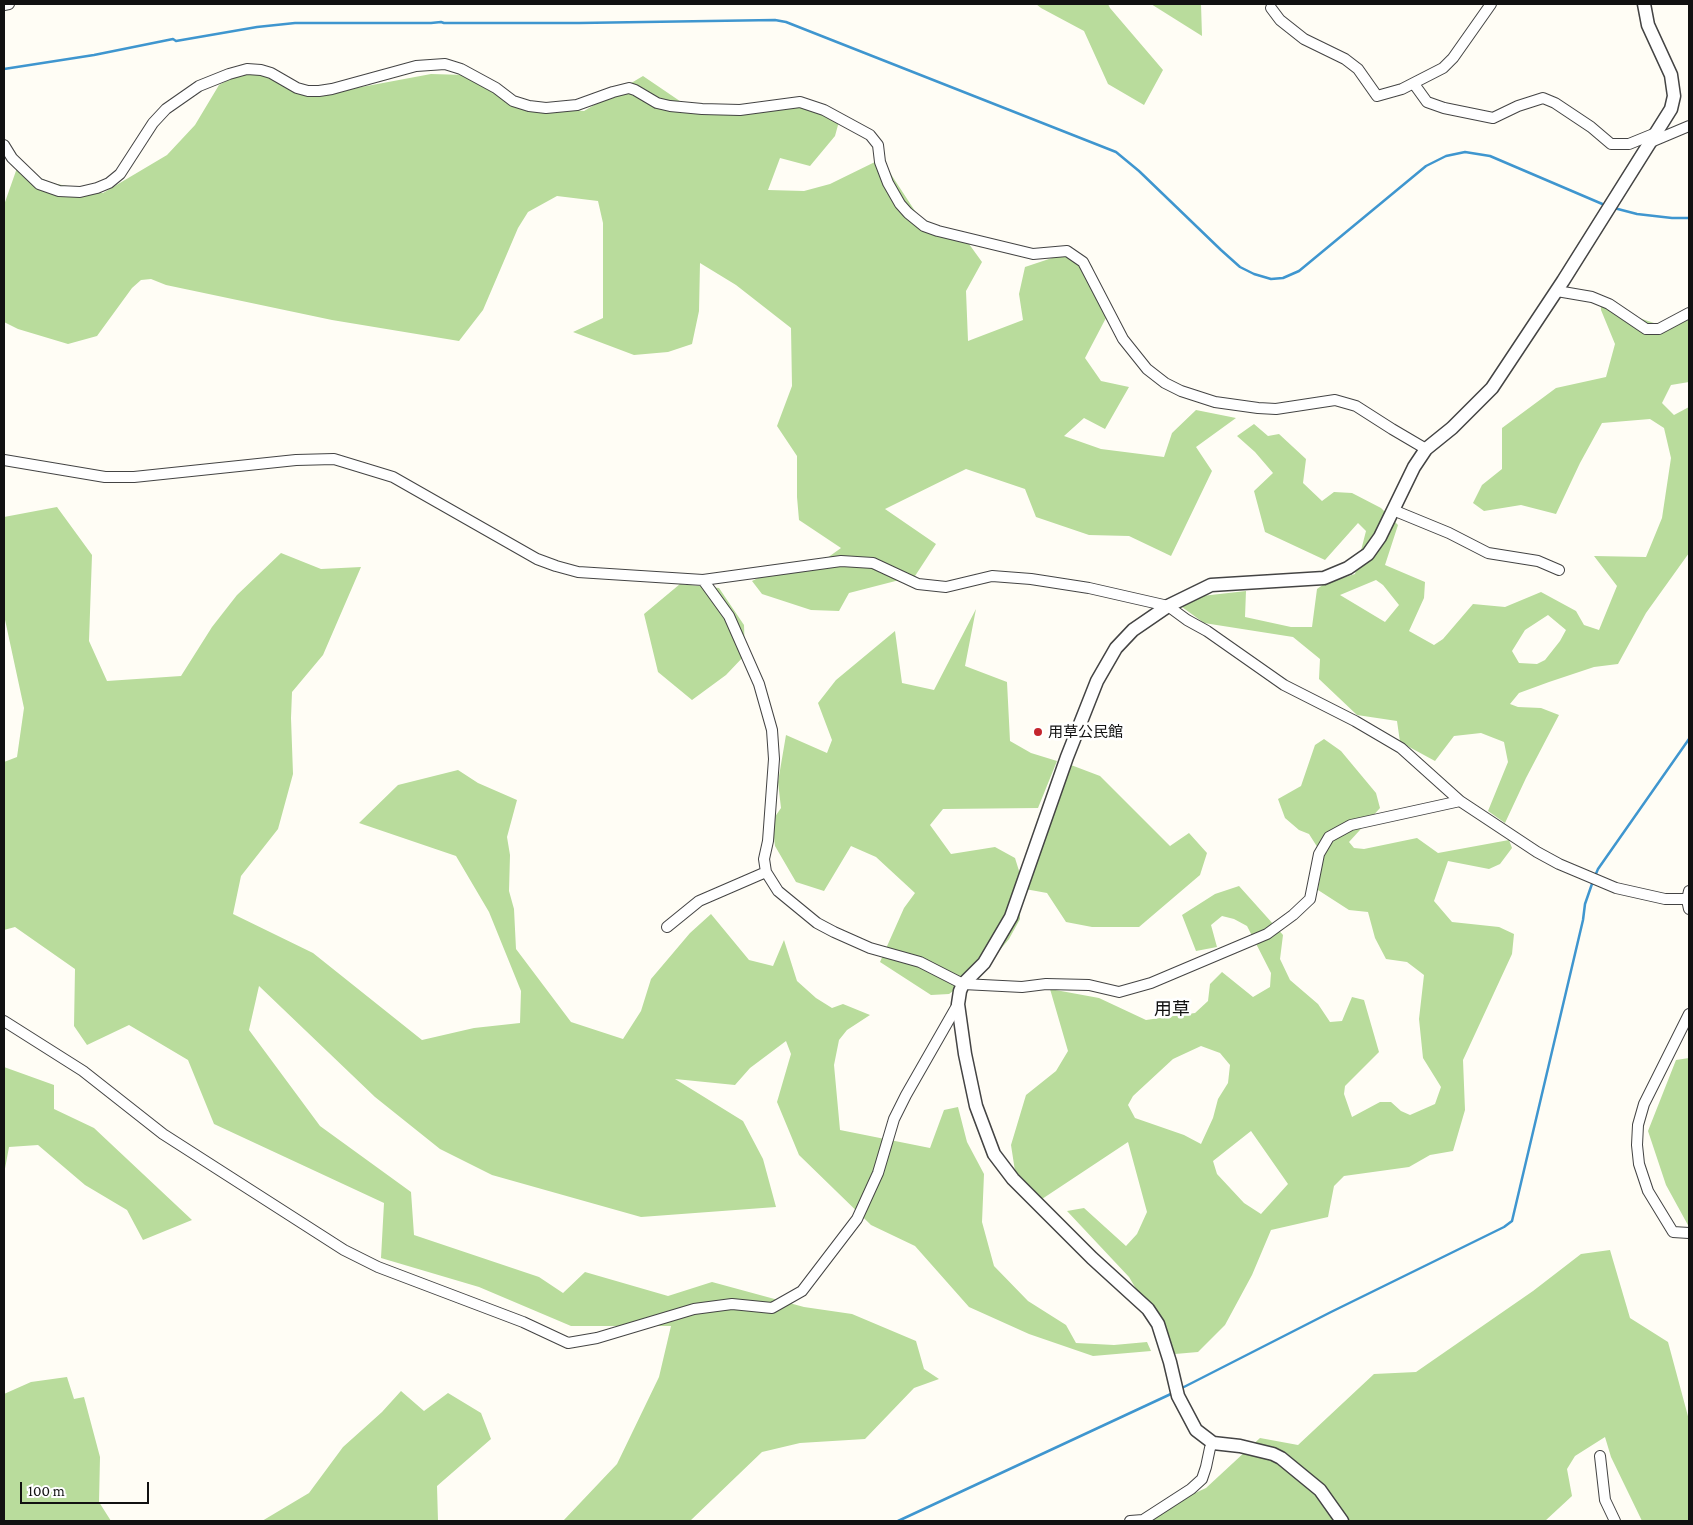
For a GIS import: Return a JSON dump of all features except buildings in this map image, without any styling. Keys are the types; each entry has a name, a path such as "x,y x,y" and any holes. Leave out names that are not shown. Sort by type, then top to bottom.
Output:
{"street":[{"path":"4,5 9,4"},
{"path":"1271,8 1280,20 1304,39 1345,58 1358,69 1377,96 1414,84 1443,68 1491,4"},
{"path":"1342,1521 1320,1490 1281,1458 1273,1454 1240,1446 1213,1443 1196,1430 1178,1396 1158,1324 1148,1309 1079,1245 1013,1178 994,1154 976,1106 964,1054 958,1004 960,991 963,984 984,963 1011,917 1067,758 1097,681 1116,648 1133,630 1168,606 1211,585 1324,578 1348,568 1368,554 1380,537 1414,466 1426,449 1452,428 1492,388 1556,292 1671,109 1674,96 1671,75 1648,25 1644,4"},
{"path":"4,145 12,158 39,184 73,192 97,188 120,174 153,123 166,109 199,86 247,69 272,72 298,88 308,91 319,91 416,66 445,64 461,69 496,88 513,101 529,106 546,108 577,105 628,88 635,90 656,103 702,109 740,110 800,102 824,110 870,135 878,145 880,162 896,197 908,212 924,226 1033,254 1067,251 1083,262 1123,339 1147,370 1165,383 1181,391 1216,402 1258,408 1276,409 1335,400 1356,406 1426,449"},
{"path":"1414,84 1427,102 1444,108 1493,118 1518,106 1543,98 1555,102 1591,127 1611,144 1628,144 1689,126"},
{"path":"1556,292 1592,297 1608,304 1646,329 1659,329 1689,313"},
{"path":"4,460 105,477 134,477 296,460 334,459 393,477 521,550 556,566 578,572 703,580 841,561 872,563 918,584 946,587 992,576 1031,579 1089,588 1168,606 1284,685 1355,721 1401,748 1460,801 1524,845 1559,864 1616,888 1665,899 1689,900"},
{"path":"1393,510 1449,533 1488,553 1538,561 1559,570"},
{"path":"703,580 730,616 759,684 772,730 774,759 768,841 764,859 766,872 778,891 817,923 834,932 870,948 920,962 963,984 1022,987 1046,984 1089,985 1119,992 1151,983 1267,934 1293,915 1310,899 1319,854 1329,837 1351,824 1460,801"},
{"path":"667,926 699,901 766,872"},
{"path":"4,1021 83,1071 163,1134 344,1250 378,1267 523,1322 568,1343 606,1335 694,1309 732,1304 772,1308 802,1291 857,1219 878,1173 898,1111 958,1004"},
{"path":"1689,1014 1644,1104 1638,1125 1637,1145 1639,1164 1648,1191 1673,1232 1689,1233"},
{"path":"1130,1521 1143,1520 1191,1489 1202,1478 1213,1443"},
{"path":"1600,1456 1605,1500 1612,1520"}],"green space":[{"path":"1036,4 1108,4 1163,70 1144,105 1108,84 1084,31"},
{"path":"1151,4 1201,4 1202,36"},
{"path":"256,65 324,94 431,74 465,75 519,107 584,111 643,76 696,112 796,107 841,114 835,136 810,166 780,158 768,190 804,191 830,184 881,159 930,234 969,244 982,262 966,291 968,341 1023,320 1019,294 1025,267 1073,251 1092,266 1107,316 1085,358 1101,381 1129,387 1105,429 1084,418 1064,436 1101,449 1164,457 1172,433 1196,410 1236,418 1196,447 1212,471 1171,556 1129,536 1089,535 1036,517 1025,489 966,469 885,509 936,544 915,576 849,593 839,611 811,610 762,594 752,581 764,575 809,571 841,548 799,520 797,456 777,426 792,386 791,328 736,285 700,263 699,311 692,344 668,352 634,355 573,332 603,318 603,223 598,201 557,196 528,212 518,228 483,310 459,341 332,320 166,285 151,279 141,280 132,288 97,336 68,344 18,329 4,322 4,205 17,168 52,183 103,193 167,155 195,125 219,85"},
{"path":"1600,296 1639,318 1663,326 1689,316 1689,382 1671,385 1662,403 1674,415 1689,407 1689,553 1646,613 1618,664 1594,667 1519,693 1510,704 1518,707 1541,708 1559,715 1505,823 1488,811 1508,762 1504,742 1481,733 1454,736 1435,761 1400,742 1397,721 1357,715 1319,679 1320,659 1293,637 1204,623 1182,607 1193,597 1246,591 1245,617 1291,627 1312,627 1317,589 1324,584 1355,574 1366,531 1358,523 1325,560 1265,532 1254,491 1273,473 1255,452 1237,436 1254,424 1268,436 1279,434 1306,459 1303,483 1322,501 1334,492 1352,493 1381,508 1398,525 1385,565 1425,582 1424,598 1409,631 1434,645 1443,639 1473,604 1505,607 1541,592 1576,611 1584,625 1599,630 1617,586 1594,556 1646,557 1662,518 1671,458 1664,428 1650,419 1602,423 1580,463 1556,514 1521,505 1484,511 1473,503 1482,485 1502,469 1502,428 1556,388 1606,377 1615,344 1601,310","holes":["1376,580 1383,585 1399,605 1385,622 1340,595","1548,615 1566,630 1560,641 1545,660 1537,664 1519,663 1512,651 1525,630"]},
{"path":"57,507 92,555 89,641 107,681 181,676 212,627 237,595 281,553 321,569 361,567 323,655 292,692 293,774 278,829 241,876 233,914 313,953 422,1040 474,1028 520,1023 521,991 489,912 456,856 359,823 398,785 458,770 478,783 517,800 507,837 510,855 509,891 514,909 516,949 571,1022 623,1039 641,1011 651,979 690,933 711,914 749,960 773,966 784,940 797,981 816,998 832,1008 843,1004 870,1015 847,1030 839,1040 834,1065 840,1130 930,1148 944,1110 958,1107 967,1142 984,1174 982,1222 994,1266 1028,1301 1066,1325 1076,1343 1114,1345 1147,1342 1151,1351 1093,1356 1029,1334 969,1307 915,1246 871,1225 799,1155 777,1102 791,1054 786,1041 750,1068 735,1085 675,1079 743,1121 763,1159 776,1207 641,1217 492,1175 440,1149 375,1097 259,986 249,1030 320,1126 411,1192 414,1235 539,1277 563,1293 585,1272 668,1296 712,1282 804,1307 852,1314 916,1341 924,1369 939,1379 914,1388 865,1439 800,1443 762,1452 690,1521 563,1521 617,1464 659,1377 671,1326 571,1326 479,1287 381,1258 384,1203 214,1124 188,1060 129,1025 87,1045 74,1026 75,969 15,927 4,930 4,762 17,757 24,708 4,615 4,517"},
{"path":"680,584 719,588 744,625 745,655 726,675 692,700 658,672 644,614"},
{"path":"976,609 965,666 1007,682 1010,741 1031,753 1057,761 1038,808 943,809 930,825 951,854 995,847 1015,858 1020,874 1020,919 1009,939 984,969 949,994 931,995 880,962 904,908 915,893 876,857 851,846 824,891 796,882 775,846 772,821 781,808 778,782 786,735 827,753 832,740 818,703 836,680 895,631 902,683 934,690"},
{"path":"1324,739 1341,751 1376,793 1380,808 1349,842 1354,848 1364,849 1417,838 1438,853 1509,840 1512,848 1500,864 1489,869 1448,861 1434,901 1452,922 1499,927 1514,934 1512,954 1463,1060 1465,1110 1453,1151 1430,1155 1409,1167 1344,1176 1334,1186 1328,1217 1271,1230 1252,1275 1225,1325 1198,1352 1175,1354 1129,1277 1067,1211 1084,1208 1126,1246 1137,1234 1147,1212 1128,1142 1042,1199 1015,1171 1011,1145 1026,1095 1056,1071 1068,1051 1050,989 1099,998 1146,1020 1195,1013 1208,1001 1210,984 1222,972 1253,997 1270,987 1271,973 1247,926 1234,919 1222,916 1211,925 1217,947 1196,951 1182,915 1215,894 1239,886 1283,935 1280,959 1290,980 1318,1004 1330,1022 1342,1021 1352,997 1364,1000 1379,1052 1345,1086 1344,1094 1352,1117 1380,1102 1391,1102 1401,1111 1410,1115 1435,1104 1441,1087 1423,1058 1419,1019 1424,975 1407,962 1386,959 1375,938 1368,912 1349,910 1318,890 1323,856 1309,834 1299,830 1285,818 1278,799 1301,786 1315,745","holes":["1201,1046 1220,1053 1230,1065 1228,1083 1218,1099 1213,1118 1201,1144 1184,1135 1135,1118 1128,1105 1133,1096 1173,1059","1251,1131 1288,1184 1261,1214 1244,1203 1217,1174 1213,1161"]},
{"path":"1071,765 1100,776 1170,846 1189,833 1207,853 1200,875 1139,927 1092,927 1066,922 1047,893 1025,889"},
{"path":"1689,1058 1689,1227 1666,1185 1648,1131 1676,1060"},
{"path":"4,1067 54,1085 54,1109 94,1128 192,1220 143,1240 127,1210 85,1185 38,1145 9,1147 4,1174"},
{"path":"1610,1250 1630,1318 1668,1342 1689,1420 1689,1521 1642,1521 1611,1457 1605,1437 1575,1456 1567,1469 1572,1496 1545,1521 1134,1521 1206,1488 1260,1438 1298,1445 1374,1374 1416,1372 1533,1291 1581,1254"},
{"path":"67,1377 74,1399 84,1397 100,1457 99,1502 111,1521 4,1521 4,1394 31,1382"},
{"path":"401,1391 424,1411 448,1393 481,1413 491,1439 437,1486 438,1521 262,1521 309,1493 343,1447 382,1412"}],"waterway":[{"path":"4,69 94,55 173,39 176,41 257,27 295,23 579,23 775,20 786,22 1116,152 1139,171 1240,267 1271,279 1283,278 1299,271 1426,166 1446,156 1465,152 1490,156 1607,206"},
{"path":"1614,208 1637,214 1689,218"},
{"path":"1595,876 1689,739"},
{"path":"1180,1389 1504,1227 1512,1221 1583,920 1585,904 1593,881"},
{"path":"898,1521 1173,1393"}],"place":[{"name":"用草公民館","path":"1038,732"}],"district":[{"name":"用草","path":"1172,1009"}]}
